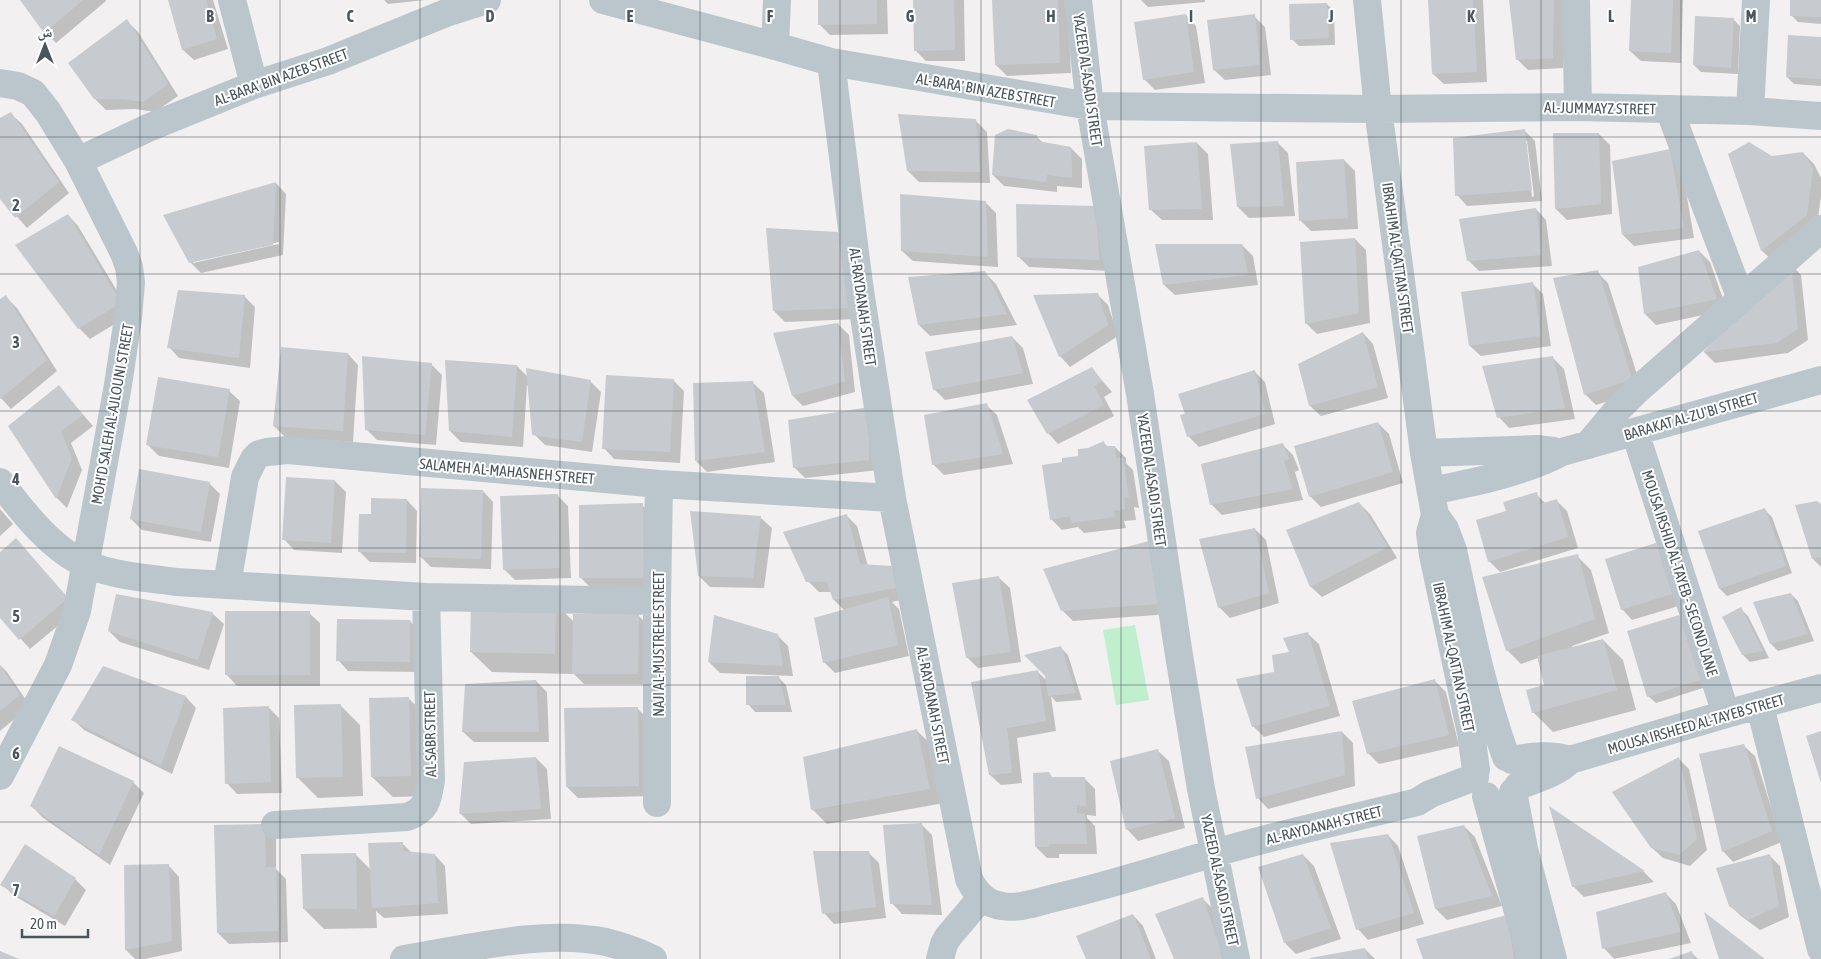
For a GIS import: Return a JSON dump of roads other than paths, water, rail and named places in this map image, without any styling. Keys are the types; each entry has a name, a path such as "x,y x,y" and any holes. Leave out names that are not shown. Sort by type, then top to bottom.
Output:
{"street":[{"path":"232,0 254,85"},
{"name":"AL-BARA' BIN AZEB STREET","path":"78,161 148,128 254,85 328,61 446,13 487,0"},
{"name":"AL-BARA' BIN AZEB STREET","path":"603,0 831,62 1065,103 1090,106 1378,109"},
{"path":"775,46 777,0"},
{"name":"YAZEED AL-ASADI STREET","path":"1078,0 1090,106 1140,394 1173,620 1213,853 1236,959"},
{"name":"IBRAHIM AL-QATTAN STREET","path":"1367,0 1378,109 1424,453 1433,503 1452,550 1490,706 1512,774 1524,849 1553,959"},
{"path":"1576,0 1578,107"},
{"path":"1750,111 1756,0"},
{"name":"AL-RAYDANAH STREET","path":"831,62 859,284 892,498 969,880 981,898 990,903 1003,906 1021,906 1103,887 1213,853 1417,802 1430,794 1480,784"},
{"name":"MOH'D SALEH AL-AJLOUNI STREET","path":"0,83 18,86 33,94 48,112 78,161 124,253 129,267 131,282 128,318 118,385 77,611 58,665 0,776"},
{"name":"AL-JUMMAYZ STREET","path":"1378,109 1578,107 1750,111 1821,116"},
{"path":"1669,109 1741,299"},
{"path":"1588,445 1635,392 1821,229"},
{"name":"BARAKAT AL-ZU'BI STREET","path":"1433,503 1483,479 1543,462 1562,452 1821,380"},
{"name":"MOUSA IRSHID AL-TAYEB - SECOND LANE","path":"1635,432 1726,714"},
{"name":"BARAKAT AL-ZU'BI STREET","path":"1424,453 1537,449 1562,452"},
{"name":"SALAMEH AL-MAHASNEH STREET","path":"226,585 245,477 254,459 259,454 267,452 288,450 659,484 892,498"},
{"path":"0,482 37,527 67,553 85,564 112,571 177,582 426,597 657,601"},
{"name":"NAJI AL-MUSTREHE STREET","path":"658,803 657,601 659,484"},
{"name":"IBRAHIM AL-QATTAN STREET","path":"1433,503 1430,533 1433,555 1480,784 1531,959"},
{"name":"AL-SABR STREET","path":"274,825 407,817 422,809 426,803 431,780 426,597"},
{"name":"MOUSA IRSHEED AL-TAYEB STREET","path":"1512,774 1555,771 1570,760 1821,688"},
{"path":"1760,706 1821,949"},
{"path":"1492,755 1512,774 1507,796 1500,799 1493,799 1480,784 1485,758 1492,755"},
{"path":"940,959 948,937 981,898"},
{"path":"404,959 512,942 556,939 606,942 653,959"}]}
